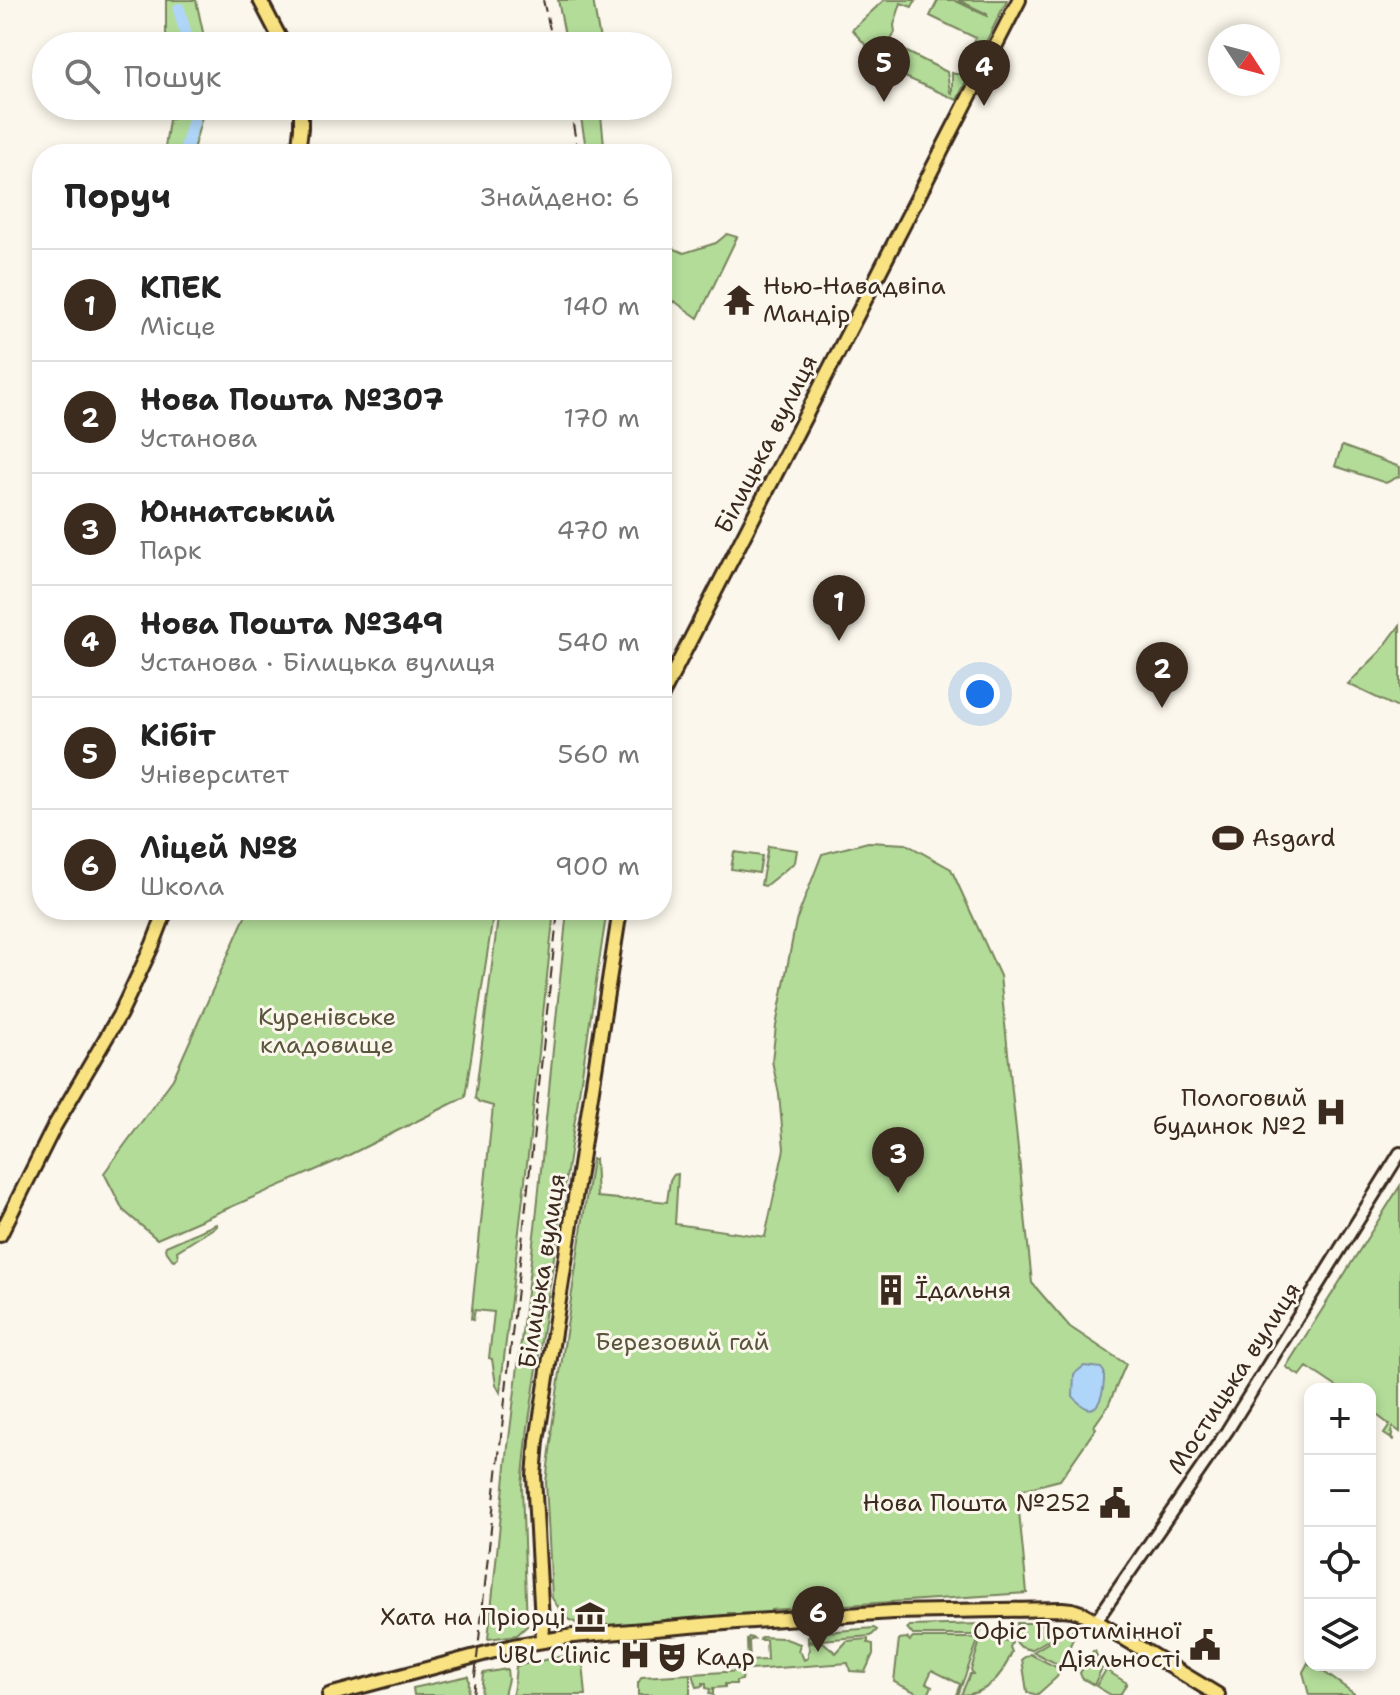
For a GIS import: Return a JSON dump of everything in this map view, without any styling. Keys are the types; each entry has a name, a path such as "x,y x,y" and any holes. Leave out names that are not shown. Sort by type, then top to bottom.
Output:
{"main road":[{"path":"260,0 277,32"},
{"name":"Білицька вулиця","path":"672,676 1019,0"},
{"path":"299,144 301,120"},
{"path":"0,1235 54,1127 120,1014 162,920"},
{"name":"Білицька вулиця","path":"543,1640 534,1476 537,1441 618,920"},
{"path":"329,1695 513,1646 592,1633 893,1612 984,1609 1072,1610 1096,1621 1218,1695"}],"street":[{"name":"Мостицька вулиця","path":"1096,1621 1227,1431 1400,1153"}],"green space":[{"path":"166,0 196,0 203,32 166,32"},
{"path":"558,0 593,0 599,32 564,32"},
{"path":"884,0 916,0 912,7 901,3 895,32 881,62 852,30"},
{"path":"938,0 954,0 987,16 958,0 1007,0 977,60 976,38 930,16"},
{"path":"897,47 947,72 952,93 952,73 960,74 973,67 957,100 887,69"},
{"path":"169,120 201,120 195,144 165,144"},
{"path":"581,120 601,120 604,144 585,144"},
{"path":"727,234 737,237 698,318 674,301 672,304 672,248 684,253 716,243"},
{"path":"1342,446 1400,467 1400,476 1386,483 1335,466"},
{"path":"1400,625 1400,709 1348,684 1380,652"},
{"name":"Березовий гай","path":"868,842 906,844 951,869 1000,976 1032,1283 1070,1327 1126,1364 1108,1406 1094,1426 1096,1428 1060,1480 1017,1491 1027,1593 771,1610 771,1615 736,1618 734,1613 728,1613 728,1618 670,1622 669,1619 665,1622 585,1628 565,1617 552,1598 546,1482 592,1159 595,1159 597,1197 667,1202 670,1180 678,1174 675,1224 765,1237 784,1149 779,1094 772,1061 796,921 822,854"},
{"path":"768,846 797,850 795,862 765,886 761,885"},
{"path":"734,852 762,856 759,873 731,869"},
{"name":"Куренівське кладовище","path":"244,920 492,920 465,1097 341,1159 157,1239 123,1210 104,1173 173,1079"},
{"path":"498,920 553,920 500,1392 492,1359 489,1358 494,1312 475,1310 471,1319 493,1106 475,1098"},
{"path":"566,920 605,920 528,1427 522,1486 527,1626 517,1635 488,1639 508,1447 536,1219"},
{"path":"1400,1186 1400,1432 1393,1427 1393,1440 1384,1434 1390,1425 1376,1414 1376,1383 1331,1383 1307,1367 1300,1376 1286,1367"},
{"path":"216,1224 177,1251 175,1260 165,1249 166,1246"},
{"path":"1017,1623 1042,1623 1068,1628 1031,1650 1016,1642"},
{"path":"983,1624 980,1635 913,1635 907,1628 910,1626"},
{"path":"877,1630 871,1636 808,1641 812,1633"},
{"path":"1069,1630 1077,1630 1061,1666 1033,1652"},
{"path":"749,1637 754,1639 749,1641 750,1661 767,1660 766,1640 760,1640 761,1637 783,1638 800,1644 798,1651 804,1660 808,1658 810,1650 808,1643 823,1642 836,1653 847,1641 868,1639 868,1643 873,1644 873,1654 865,1672 850,1671 848,1663 750,1670 747,1640"},
{"path":"907,1638 910,1641 913,1638 979,1638 958,1695 960,1684 932,1670 926,1683 932,1686 928,1695 921,1695 894,1682 899,1639"},
{"path":"981,1638 1010,1641 1012,1652 993,1682 979,1691 961,1695 970,1674 973,1674 971,1670"},
{"path":"1093,1651 1102,1668 1094,1685 1082,1678 1080,1673"},
{"path":"582,1652 586,1695 513,1695 516,1666"},
{"path":"1030,1654 1060,1669 1057,1677 1037,1695 1027,1692 1022,1659"},
{"path":"507,1669 504,1695 481,1695 483,1673"},
{"path":"1106,1670 1127,1683 1120,1695 1111,1695 1096,1686"},
{"path":"1322,1671 1356,1695 1309,1695 1303,1672"},
{"path":"743,1673 742,1680 713,1688 713,1695 709,1694 706,1683 697,1687 693,1674"},
{"path":"690,1674 690,1695 638,1695 638,1683 642,1677"},
{"path":"468,1676 468,1695 414,1695 413,1688"}],"water":[{"path":"1084,1366 1101,1368 1104,1372 1101,1397 1094,1408 1081,1405 1073,1396 1074,1374"}],"waterway":[{"path":"179,9 185,32"},
{"path":"187,144 194,120"}],"railway":[{"path":"543,0 551,32"},
{"path":"572,120 576,144"},
{"path":"473,1695 557,920"}],"place":[{"name":"Кібіт","path":"884,102"},
{"name":"Нова Пошта №349","path":"984,106"},
{"name":"Нью-Навадвіпа Мандір","path":"739,300"},
{"name":"КПЕК","path":"839,641"},
{"name":"Нова Пошта №307","path":"1162,708"},
{"name":"Asgard","path":"1228,838"},
{"name":"Пологовий будинок №2","path":"1331,1112"},
{"name":"Юннатський","path":"898,1193"},
{"name":"Їдальня","path":"891,1290"},
{"name":"Нова Пошта №252","path":"1115,1503"},
{"name":"Хата на Пріорці","path":"590,1617"},
{"name":"Офіс Протимінної Діяльності","path":"1205,1645"},
{"name":"Ліцей №8","path":"818,1652"},
{"name":"UBL Clinic","path":"635,1655"},
{"name":"Кадр","path":"672,1657"}]}
